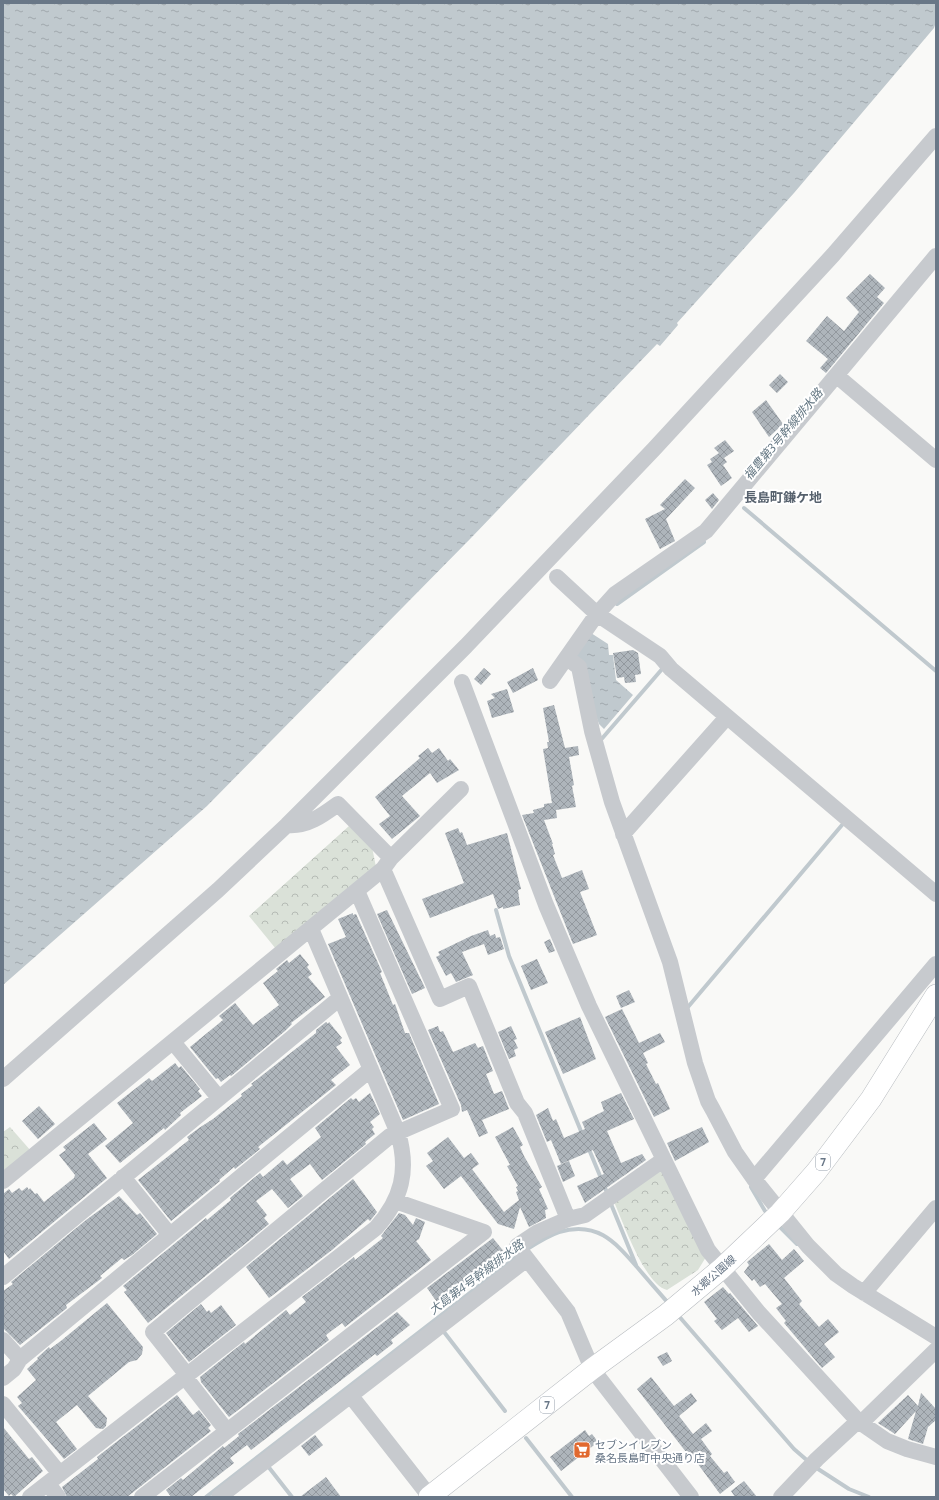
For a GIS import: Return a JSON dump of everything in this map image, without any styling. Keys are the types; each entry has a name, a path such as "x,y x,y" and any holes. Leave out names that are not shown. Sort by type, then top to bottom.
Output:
{"main road":[{"name":"水郷公園線","path":"429,1497 592,1369 673,1309 721,1269 780,1213 816,1172 871,1099 936,995"}],"street":[{"path":"3,1079 218,890 288,825 466,646 654,449 833,255 936,136"},
{"path":"550,681 597,614 616,594 706,531 840,379 936,256"},
{"path":"840,379 936,460"},
{"path":"557,577 597,614 660,656 671,669 936,894"},
{"path":"567,658 578,667 592,731 623,834 670,962 695,1063 708,1100 736,1152 780,1213 808,1246 836,1274 936,1337"},
{"path":"462,682 549,912 589,1006 708,1250 721,1269 860,1422 888,1440 907,1449 936,1457"},
{"path":"623,834 727,717"},
{"path":"3,1181 357,891 462,789"},
{"path":"288,825 299,826 321,816 338,804 387,863 440,999 469,986 517,1103 525,1113 568,1219"},
{"path":"227,1431 153,1332 390,1136 452,1109 357,891"},
{"path":"30,1497 376,1228 387,1216 395,1201 402,1181 404,1163 398,1133 311,929"},
{"path":"754,1179 936,964"},
{"path":"3,1277 340,998"},
{"path":"173,1042 219,1098"},
{"path":"3,1378 14,1369 20,1360 371,1068"},
{"path":"663,1160 584,1215 568,1219 538,1232 516,1246 568,1312 592,1369 691,1497"},
{"path":"123,1177 170,1235"},
{"path":"142,1497 484,1232 395,1201"},
{"path":"864,1293 936,1208"},
{"path":"220,1497 350,1396 524,1255"},
{"path":"3,1340 20,1360"},
{"path":"781,1497 812,1465 936,1350"},
{"path":"350,1396 429,1497"},
{"path":"3,1404 60,1474"},
{"path":"48,1484 58,1497"}],"green space":[{"path":"349,826 372,847 376,867 276,949 249,916"},
{"path":"10,1127 31,1151 3,1174 3,1132"},
{"path":"659,1168 665,1172 706,1257 698,1270 667,1290 659,1286 643,1265 614,1202"}],"water":[{"path":"3,3 936,3 936,22 934,28 794,193 677,323 678,325 660,346 657,344 471,538 207,806 3,985"},
{"path":"591,633 608,644 609,655 613,655 616,680 633,695 604,729 599,724 574,658"}],"building":[{"path":"870,274 885,288 877,297 884,303 826,373 820,368 828,359 806,341 827,316 844,331 859,312 846,298"},
{"path":"780,374 788,382 777,393 769,385"},
{"path":"766,400 783,424 769,437 752,412"},
{"path":"725,440 734,451 724,458 727,462 723,465 732,478 721,486 707,465 712,462 710,459 719,453 714,448"},
{"path":"685,479 695,488 666,519 675,541 660,549 645,519 665,509 660,505"},
{"path":"713,493 719,500 712,509 705,500"},
{"path":"633,650 638,653 641,674 635,675 636,682 625,683 624,677 617,678 613,653"},
{"path":"484,668 491,674 481,685 474,679"},
{"path":"533,668 538,680 513,693 507,682"},
{"path":"507,689 514,712 492,718 487,701 495,698 491,694"},
{"path":"554,705 565,748 578,746 579,755 569,757 576,807 556,810 557,818 544,820 553,844 555,854 553,855 562,878 582,870 589,889 580,892 597,935 573,944 522,815 534,813 533,810 544,807 544,804 552,803 543,749 548,748 547,742 549,742 543,708"},
{"path":"428,748 432,753 439,748 448,761 450,759 459,770 437,783 430,773 402,796 420,816 392,839 379,824 390,816 375,797 420,758 418,756"},
{"path":"458,828 460,833 462,832 467,845 507,833 521,889 518,890 520,905 498,909 493,894 430,918 422,899 464,883 445,833"},
{"path":"387,910 425,988 412,994 377,914"},
{"path":"353,913 353,915 356,914 382,972 380,973 393,1005 395,1004 405,1033 409,1033 439,1104 403,1120 328,944 346,937 338,919"},
{"path":"488,930 490,936 495,934 496,938 500,937 504,949 488,955 484,944 462,952 473,975 456,982 451,973 446,976 436,957 440,955 438,952 471,936"},
{"path":"550,939 555,951 549,953 544,942"},
{"path":"300,954 309,965 307,967 312,974 308,977 325,997 291,1023 292,1024 285,1031 231,1076 230,1075 221,1082 218,1078 216,1079 190,1047 223,1020 219,1016 235,1003 253,1025 279,1005 263,983 278,971 276,969 287,960 289,963"},
{"path":"537,959 548,983 531,990 521,966"},
{"path":"629,990 635,1002 621,1008 616,996"},
{"path":"622,1009 639,1043 660,1033 665,1042 643,1053 648,1063 646,1064 656,1084 658,1083 670,1109 654,1117 605,1017"},
{"path":"580,1017 596,1059 563,1074 545,1032"},
{"path":"326,1022 328,1024 329,1022 342,1038 340,1040 342,1043 336,1047 350,1065 331,1080 336,1085 258,1147 260,1149 235,1169 234,1167 219,1180 220,1181 171,1221 138,1180 189,1140 187,1137 242,1096 241,1094 253,1085 251,1084 316,1033 316,1030"},
{"path":"438,1026 440,1032 443,1031 453,1052 475,1043 478,1048 483,1046 493,1071 486,1074 494,1094 502,1091 509,1109 482,1120 488,1133 479,1137 467,1110 462,1112 461,1105 428,1030"},
{"path":"511,1026 517,1039 514,1040 518,1048 514,1050 516,1056 509,1059 498,1032"},
{"path":"175,1063 179,1068 181,1066 200,1089 198,1091 202,1096 180,1113 181,1115 165,1130 164,1128 120,1163 105,1146 133,1123 117,1103 149,1078 152,1081"},
{"path":"370,1093 380,1114 370,1122 374,1127 372,1129 375,1134 365,1142 366,1144 322,1180 310,1164 290,1179 303,1196 288,1208 272,1189 256,1201 267,1215 264,1218 269,1224 148,1323 124,1292 127,1290 123,1286 206,1218 207,1220 260,1173 263,1177 283,1160 287,1165 321,1137 315,1128 351,1098 353,1100 356,1098 359,1102"},
{"path":"621,1093 634,1119 607,1131 621,1163 642,1154 646,1160 585,1203 577,1186 604,1174 593,1150 561,1164 551,1140 547,1142 536,1115 548,1108 553,1121 556,1119 564,1138 585,1129 582,1122 604,1111 601,1102"},
{"path":"39,1106 55,1124 38,1139 22,1121"},
{"path":"94,1123 107,1139 88,1154 107,1178 9,1259 3,1251 3,1194 9,1189 12,1193 19,1188 22,1191 27,1187 29,1190 30,1188 35,1194 37,1193 44,1202 74,1178 75,1175 59,1155 66,1150 63,1147"},
{"path":"513,1127 523,1145 520,1147 524,1156 542,1187 539,1189 548,1209 545,1210 546,1218 529,1227 520,1207 514,1229 498,1224 461,1176 444,1189 426,1166 433,1161 427,1153 448,1137 464,1158 471,1153 479,1164 472,1169 504,1212 519,1200 516,1192 518,1191 516,1187 518,1186 507,1166 510,1165 495,1137"},
{"path":"702,1127 709,1142 675,1161 667,1143"},
{"path":"569,1161 575,1176 563,1182 557,1166"},
{"path":"353,1179 377,1212 370,1221 368,1219 332,1250 269,1298 246,1267"},
{"path":"119,1196 137,1215 140,1213 157,1234 132,1255 124,1260 122,1258 100,1276 102,1278 66,1305 67,1308 20,1345 3,1328 3,1291 13,1284 11,1282 86,1220"},
{"path":"399,1213 405,1215 413,1225 416,1218 425,1222 419,1239 416,1241 431,1260 345,1327 342,1323 326,1335 329,1340 229,1417 201,1382 200,1377 244,1342 245,1344 286,1310 290,1315 306,1302 302,1297 354,1257 355,1260 383,1238 381,1236"},
{"path":"493,1238 505,1253 439,1305 427,1288"},
{"path":"769,1244 782,1260 794,1249 804,1261 784,1278 802,1301 799,1304 819,1327 828,1319 839,1332 824,1344 835,1357 822,1368 784,1323 786,1321 776,1308 782,1304 765,1284 760,1287 754,1279 752,1281 744,1272 749,1265 747,1262"},
{"path":"723,1287 729,1294 730,1293 758,1326 749,1332 738,1318 722,1330 714,1321 717,1319 704,1302"},
{"path":"107,1303 143,1347 142,1354 137,1360 129,1362 88,1396 107,1418 106,1426 103,1429 96,1428 77,1405 56,1422 77,1449 64,1459 18,1406 22,1403 17,1397 36,1380 27,1369 38,1359 37,1358 49,1347 50,1349 62,1340"},
{"path":"201,1304 207,1312 209,1310 211,1313 221,1305 236,1325 189,1362 166,1333"},
{"path":"397,1312 410,1325 391,1340 393,1343 391,1345 377,1356 375,1354 251,1450 247,1445 230,1458 234,1463 191,1497 171,1497 166,1490 181,1478 183,1480 223,1446 224,1448 239,1436 238,1434"},
{"path":"667,1352 672,1361 663,1366 657,1357"},
{"path":"651,1377 674,1406 691,1393 697,1401 679,1416 693,1434 706,1423 712,1431 701,1439 712,1454 710,1456 724,1473 727,1471 735,1482 720,1494 695,1460 693,1461 637,1389"},
{"path":"921,1393 936,1409 936,1420 928,1427 923,1444 908,1439 916,1411 895,1434 878,1423 908,1395 918,1406"},
{"path":"177,1395 193,1415 199,1410 211,1425 208,1428 211,1431 127,1497 67,1497 62,1487 98,1459 97,1457"},
{"path":"3,1427 29,1459 32,1457 43,1471 14,1497 11,1494 9,1496 3,1489"},
{"path":"585,1430 589,1436 592,1434 598,1442 561,1471 550,1457"},
{"path":"315,1435 323,1445 309,1456 301,1446"},
{"path":"326,1477 341,1497 300,1497"},
{"path":"744,1481 757,1497 735,1497 731,1491"}],"waterway":[{"path":"744,508 936,671"},
{"name":"福豊第3号幹線排水路","path":"617,604 704,542"},
{"path":"599,742 663,668"},
{"path":"688,1007 842,825"},
{"path":"496,910 509,956 583,1136"},
{"path":"588,1147 608,1195"},
{"path":"751,1187 765,1211"},
{"path":"611,1204 636,1265"},
{"path":"780,1227 797,1244"},
{"name":"大島第4号幹線排水路","path":"524,1251 559,1232 572,1229 594,1231 604,1236 620,1249 669,1304"},
{"name":"大島第4号幹線排水路","path":"206,1497 519,1255"},
{"name":"大島第4号幹線排水路","path":"677,1314 794,1449 809,1462"},
{"path":"444,1332 505,1411"},
{"path":"526,1438 572,1497"},
{"path":"267,1465 292,1497"},
{"name":"大島第4号幹線排水路","path":"815,1467 849,1489 869,1497"}],"place":[{"name":"セブンイレブン 桑名長島町中央通り店","path":"582,1450"}],"district":[{"name":"長島町鎌ケ地","path":"783,497"}]}
